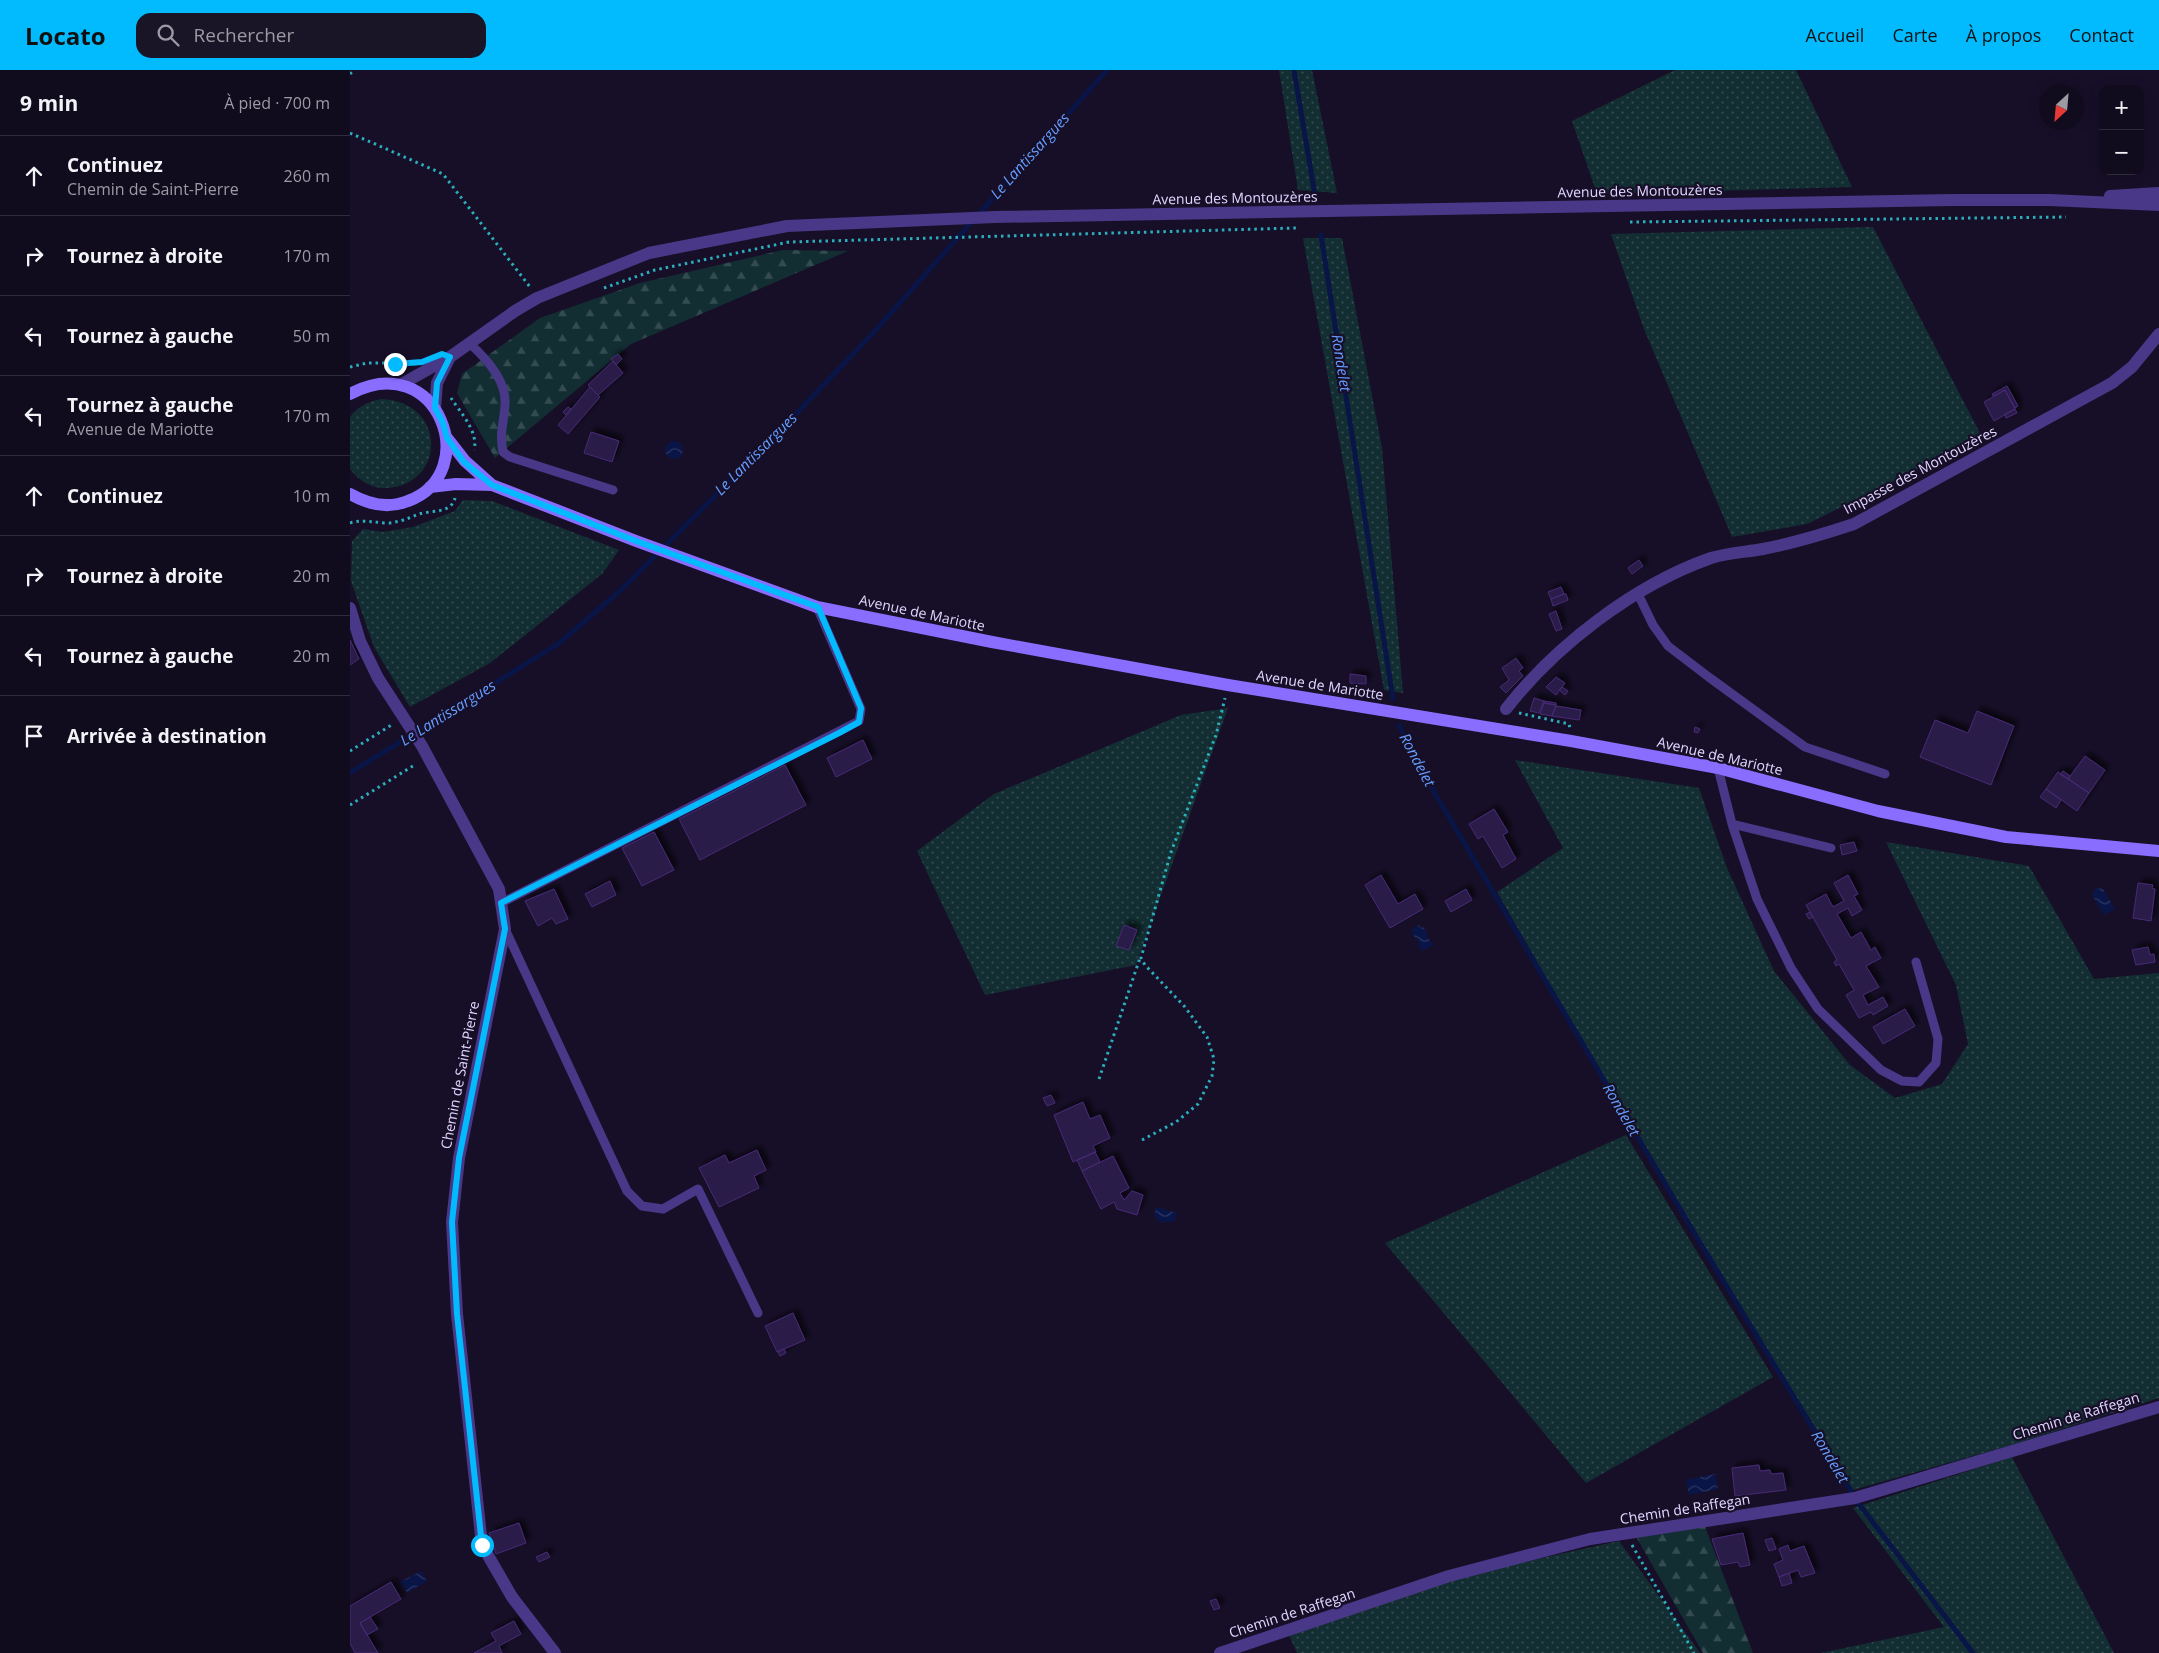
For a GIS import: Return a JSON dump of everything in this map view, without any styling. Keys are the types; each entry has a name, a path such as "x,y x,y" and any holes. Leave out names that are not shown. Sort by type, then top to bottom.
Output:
{"main road":[{"path":"350,394 364,387 382,383 400,385 419,393 435,408 443,423 447,438 446,457 440,473 430,487 412,500 391,505 370,503 350,494"},
{"name":"Avenue de Mariotte","path":"447,438 464,462 492,485 636,541 818,607 992,642 1228,685 1571,741 1718,768 1878,811 2006,837 2159,852"},
{"name":"Avenue de Mariotte","path":"430,487 456,484 492,485"}],"street":[{"name":"Avenue des Montouzères","path":"2050,200 2159,193"},
{"name":"Avenue des Montouzères","path":"400,385 450,357 515,311 537,298 649,254 786,226 949,218 1942,200 2050,200 2159,205"},
{"name":"Impasse des Montouzères","path":"1508,707 1531,680 1583,632 1665,578 1712,558 1812,538 1854,524 2112,383 2132,367 2159,334"},
{"name":"Avenue des Montouzères","path":"435,408 437,383 450,357"},
{"name":"Chemin de Saint-Pierre","path":"350,608 360,641 378,678 406,719 425,752 499,889 505,929 459,1158 452,1222 457,1314 482,1545 512,1597 555,1653"},
{"name":"Chemin de Raffegan","path":"1220,1653 1449,1576 1590,1538 1855,1498 2159,1407"}],"lane":[{"path":"469,343 479,352 494,372 505,392 500,436 503,452 510,457 613,490"},
{"path":"1638,594 1653,625 1668,646 1710,678 1805,747 1885,774"},
{"path":"501,903 859,722 861,708 818,607"},
{"path":"1718,768 1732,824 1757,899 1792,968 1818,1009 1881,1070 1902,1081 1919,1082 1936,1063 1938,1039 1916,962"},
{"path":"1732,824 1831,848"},
{"path":"505,929 627,1191 642,1206 663,1209 698,1189 758,1313"}],"path":[{"path":"350,74 354,70"},
{"path":"350,133 443,174 537,298"},
{"path":"1625,222 2076,217"},
{"path":"599,290 655,270 790,242 988,238 1306,227"},
{"path":"350,368 367,363 416,362"},
{"path":"448,394 468,424 474,438 475,449 471,455"},
{"path":"1099,1079 1141,958 1170,852 1216,735 1228,685"},
{"path":"1508,707 1520,713 1570,724 1571,741"},
{"path":"350,751 406,719"},
{"path":"350,805 425,752"},
{"path":"1141,958 1144,965 1185,1007 1207,1037 1214,1059 1212,1076 1198,1104 1176,1122 1142,1140"},
{"path":"1625,1534 1694,1653"}],"green space":[{"path":"1279,70 1312,70 1337,193 1298,190"},
{"path":"1675,70 1796,70 1852,187 1597,194 1572,121"},
{"path":"1873,227 1982,437 1807,524 1732,537 1644,329 1611,234"},
{"path":"1303,238 1342,238 1382,448 1403,693 1384,690"},
{"path":"783,250 848,251 631,344 495,458 457,393 462,374 540,318 640,283"},
{"path":"381,399 403,403 418,413 428,427 431,443 429,459 420,473 406,483 386,488 366,483 350,469 350,417 364,405"},
{"path":"463,500 492,501 619,550 602,574 490,663 410,707 374,647 351,581 352,541 363,529 383,532 413,527 455,511"},
{"path":"1228,708 1136,965 985,995 917,851 994,794 1181,715"},
{"path":"1515,760 1699,788 1727,868 1774,971 1850,1065 1895,1098 1942,1084 1968,1044 1956,985 1886,842 2029,866 2094,979 2159,973 2159,1398 2015,1444 1853,1490 1634,1132 1497,892 1563,848"},
{"path":"1626,1135 1773,1377 1586,1483 1385,1243"},
{"path":"2012,1457 2114,1653 1821,1653 1944,1627 1853,1508"},
{"path":"1704,1524 1753,1653 1703,1653 1635,1535"},
{"path":"1619,1541 1700,1653 1297,1653 1288,1633 1428,1583"}],"water":[{"path":"670,441 678,441 683,446 681,457 670,459 665,454 665,446"},
{"path":"2096,888 2103,889 2115,909 2104,915 2092,895"},
{"path":"1419,925 1421,928 1423,927 1427,937 1434,945 1422,951 1418,945 1419,942 1411,933 1413,932 1412,929"},
{"path":"1156,1207 1177,1213 1174,1222 1159,1222 1154,1216"},
{"path":"1715,1474 1718,1489 1689,1495 1686,1480"},
{"path":"421,1571 427,1581 407,1593 400,1582"}],"building":[{"path":"618,354 622,359 616,365 611,359"},
{"path":"613,361 623,373 598,395 588,385"},
{"path":"2007,386 2018,406 2015,408 2005,390 1993,396 1992,394"},
{"path":"590,387 600,397 568,434 558,425"},
{"path":"2005,390 2015,409 1994,421 1984,402"},
{"path":"568,407 571,409 566,415 563,412"},
{"path":"2015,409 2017,413 2006,418 2005,414"},
{"path":"591,432 619,441 612,462 584,453"},
{"path":"1639,560 1643,566 1632,574 1628,568"},
{"path":"1561,587 1564,594 1551,599 1548,592"},
{"path":"1566,594 1568,600 1553,606 1551,599"},
{"path":"1556,611 1562,629 1556,631 1549,614"},
{"path":"350,640 359,659 350,665"},
{"path":"1516,658 1523,668 1519,671 1523,676 1506,693 1500,687 1509,680 1502,668"},
{"path":"1350,674 1366,676 1366,684 1350,683"},
{"path":"1556,677 1565,683 1556,695 1546,687"},
{"path":"1562,687 1568,691 1565,695 1559,690"},
{"path":"1534,698 1544,701 1539,713 1530,711"},
{"path":"1544,701 1556,703 1556,705 1544,703"},
{"path":"1544,703 1556,705 1552,716 1540,714"},
{"path":"1556,706 1581,710 1579,720 1552,716"},
{"path":"1977,711 2014,726 1991,785 1920,757 1935,720 1968,733"},
{"path":"1695,727 1700,729 1698,733 1694,732"},
{"path":"863,740 872,759 836,777 827,758"},
{"path":"2085,756 2105,770 2089,793 2068,779"},
{"path":"785,765 806,805 700,860 679,819"},
{"path":"2063,771 2070,776 2068,779 2060,774"},
{"path":"2058,772 2089,793 2077,811 2046,789"},
{"path":"2046,789 2061,800 2056,808 2040,797"},
{"path":"1494,809 1508,832 1503,835 1516,859 1502,868 1483,836 1478,839 1469,824"},
{"path":"654,832 674,870 642,886 622,848"},
{"path":"1854,842 1857,851 1842,855 1840,845"},
{"path":"1381,875 1398,904 1415,894 1423,909 1390,928 1365,885"},
{"path":"1848,875 1858,894 1854,896 1862,910 1852,916 1848,908 1837,914 1851,938 1861,932 1871,950 1875,947 1881,958 1866,966 1879,987 1863,995 1868,1005 1883,997 1888,1006 1873,1015 1871,1012 1859,1018 1846,995 1854,990 1839,964 1836,966 1834,962 1837,960 1806,905 1826,894 1833,907 1844,901 1834,883"},
{"path":"610,881 616,895 592,907 585,894"},
{"path":"2138,883 2153,885 2152,888 2155,889 2151,921 2133,918"},
{"path":"554,889 568,919 556,924 552,918 538,926 525,901"},
{"path":"1466,889 1472,900 1451,912 1445,901"},
{"path":"1810,912 1813,917 1809,919 1806,914"},
{"path":"1124,925 1137,930 1129,950 1116,946"},
{"path":"2148,947 2150,955 2154,954 2155,962 2136,965 2132,950"},
{"path":"1905,1009 1915,1026 1883,1044 1873,1027"},
{"path":"1051,1095 1055,1103 1047,1106 1043,1098"},
{"path":"1083,1102 1090,1119 1100,1115 1110,1138 1093,1146 1096,1152 1073,1162 1054,1115"},
{"path":"757,1150 766,1170 754,1176 759,1188 719,1207 699,1168 725,1155 729,1163"},
{"path":"1095,1152 1100,1162 1082,1171 1077,1160"},
{"path":"1113,1156 1129,1188 1120,1193 1124,1200 1132,1191 1143,1195 1137,1215 1117,1209 1114,1202 1101,1209 1082,1171"},
{"path":"793,1313 805,1340 777,1352 765,1326"},
{"path":"784,1349 786,1353 780,1356 778,1352"},
{"path":"1759,1465 1760,1471 1770,1470 1771,1474 1783,1473 1786,1490 1735,1496 1732,1468"},
{"path":"519,1523 526,1543 496,1554 489,1533"},
{"path":"1743,1533 1750,1565 1740,1567 1738,1562 1721,1565 1712,1539"},
{"path":"1772,1538 1776,1549 1769,1551 1765,1540"},
{"path":"1788,1545 1790,1551 1804,1546 1815,1573 1801,1577 1798,1570 1779,1577 1774,1564 1783,1560 1779,1549"},
{"path":"547,1552 550,1557 539,1562 536,1557"},
{"path":"1789,1573 1792,1583 1782,1586 1779,1577"},
{"path":"391,1582 401,1599 360,1623 378,1653 355,1653 350,1643 350,1606"},
{"path":"1216,1599 1220,1608 1214,1610 1210,1601"},
{"path":"370,1617 378,1629 367,1635 360,1623"},
{"path":"514,1621 521,1634 499,1646 502,1653 474,1653 496,1641 491,1633"}],"waterway":[{"name":"Le Lantissargues","path":"350,773 558,644 620,591 774,437 873,333 1107,70"},
{"name":"Rondelet","path":"1294,70 1316,201"},
{"name":"Rondelet","path":"1321,235 1393,699"},
{"name":"Rondelet","path":"1399,725 1417,763 1696,1236 1851,1491"},
{"name":"Rondelet","path":"1859,1504 1973,1653"}],"route":[{"path":"395,364 422,362 442,354 450,357 437,383 435,408 443,423 447,438 464,462 492,485 636,541 818,607 861,708 859,722 839,733 501,903 505,929 459,1158 452,1222 457,1314 482,1545"}]}
